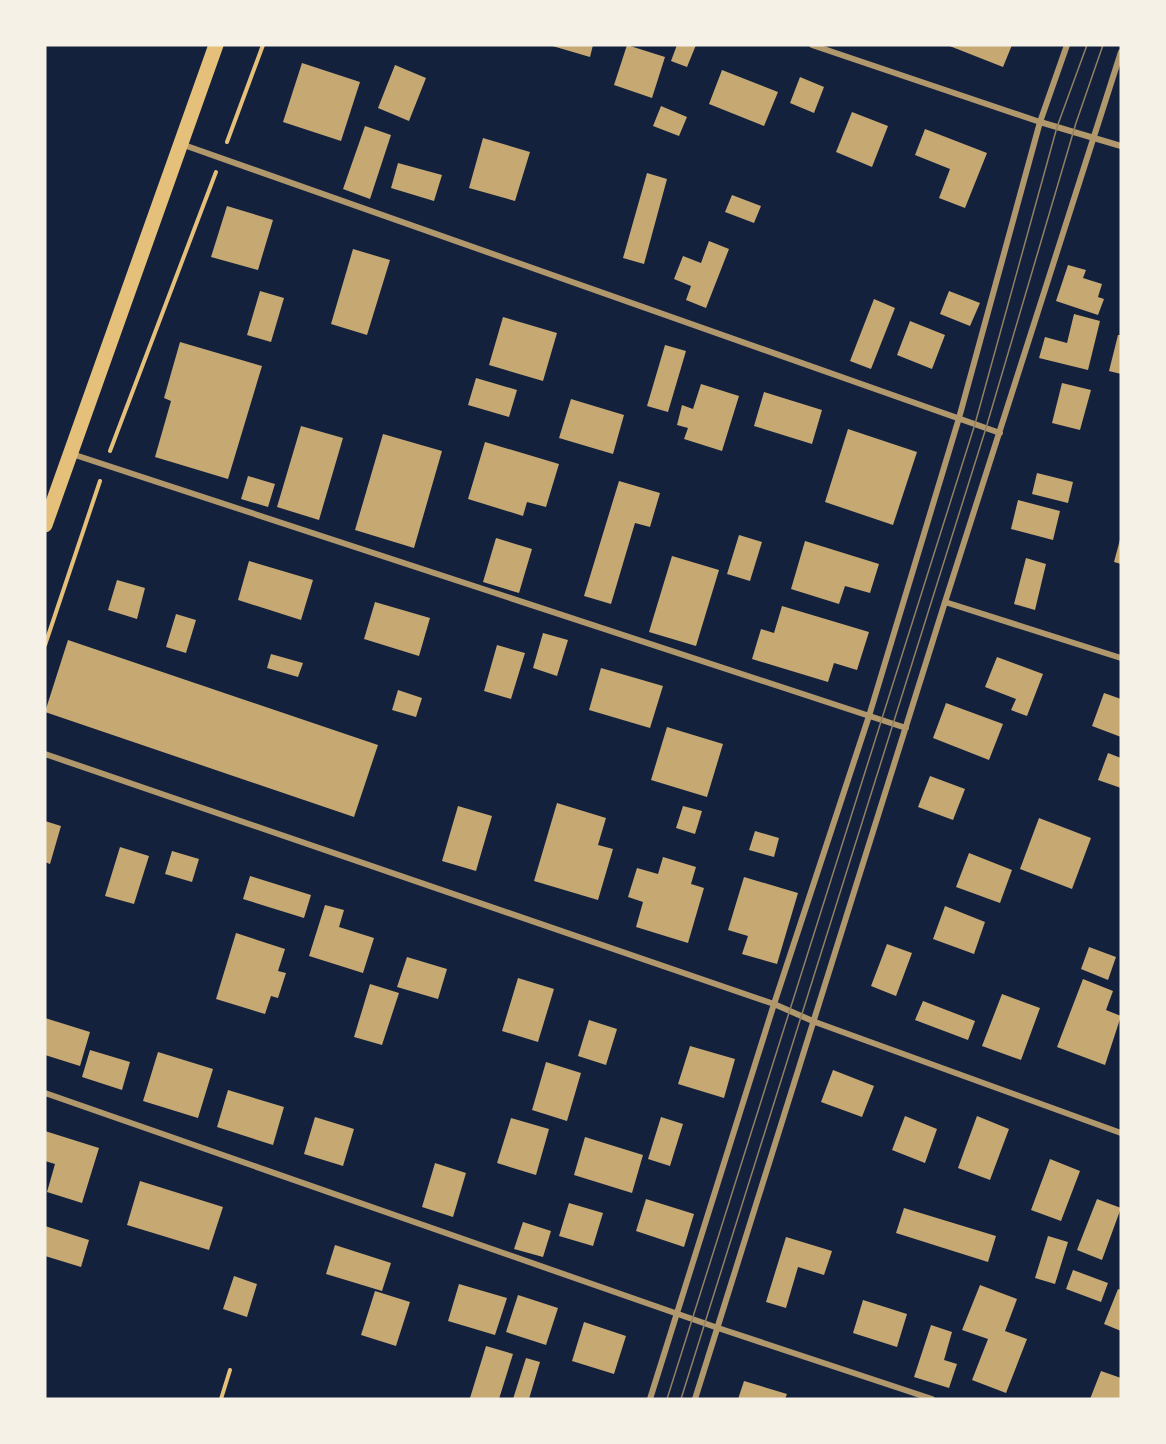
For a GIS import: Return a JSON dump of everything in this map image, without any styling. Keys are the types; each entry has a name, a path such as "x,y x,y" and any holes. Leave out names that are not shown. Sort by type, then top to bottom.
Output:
{"main road":[{"path":"45,525 216,45"}],"street":[{"path":"812,45 1040,122 1121,146"},
{"path":"650,1399 774,1004 869,716 959,418 1040,122 1067,45"},
{"path":"695,1399 945,602 1121,52"},
{"path":"181,144 1000,433"},
{"path":"72,454 906,728"},
{"path":"945,602 1121,658"},
{"path":"45,754 774,1004 814,1022 1121,1133"},
{"path":"45,1094 677,1314 932,1399"}],"path":[{"path":"45,645 105,465 263,45"},
{"path":"220,1399 230,1370"}],"building":[{"path":"549,45 593,45 590,57"},
{"path":"627,45 665,57 652,98 614,85"},
{"path":"677,45 696,45 687,67 671,61"},
{"path":"947,45 1012,45 1003,67"},
{"path":"302,63 360,82 341,141 283,122"},
{"path":"395,65 426,78 409,121 378,108"},
{"path":"722,70 778,92 764,126 709,104"},
{"path":"800,77 824,87 814,113 790,103"},
{"path":"661,106 687,117 679,136 653,126"},
{"path":"852,112 888,126 872,167 836,152"},
{"path":"365,126 391,135 370,199 343,189"},
{"path":"925,129 987,153 965,208 939,198 950,169 915,155"},
{"path":"483,138 530,152 515,201 469,188"},
{"path":"398,163 442,175 434,201 391,188"},
{"path":"647,173 667,179 644,264 623,258"},
{"path":"732,195 761,206 754,223 725,212"},
{"path":"227,206 273,220 258,270 211,257"},
{"path":"709,241 729,249 706,308 686,300 691,286 674,279 683,256 701,263"},
{"path":"353,249 390,260 367,335 331,324"},
{"path":"1068,265 1086,270 1083,278 1102,284 1098,297 1104,299 1098,315 1056,301"},
{"path":"260,291 284,298 271,342 247,335"},
{"path":"949,291 980,303 970,326 940,314"},
{"path":"874,299 895,308 871,369 850,361"},
{"path":"1074,314 1100,321 1088,370 1039,358 1045,337 1067,343"},
{"path":"503,317 557,333 543,381 489,365"},
{"path":"910,321 945,335 932,369 897,355"},
{"path":"1118,335 1121,335 1121,374 1109,371"},
{"path":"180,342 262,366 228,479 155,457 171,401 164,398"},
{"path":"665,345 686,351 668,412 647,406"},
{"path":"476,378 517,390 509,417 468,405"},
{"path":"1062,383 1091,390 1080,430 1052,423"},
{"path":"701,384 739,396 722,451 684,439 688,428 677,425 682,405 693,409"},
{"path":"764,392 822,410 812,444 754,426"},
{"path":"571,399 624,415 613,454 559,438"},
{"path":"301,426 343,438 319,520 277,507"},
{"path":"848,429 917,452 893,525 825,502"},
{"path":"383,434 442,451 414,548 355,530"},
{"path":"485,442 559,464 546,507 527,502 523,516 468,499"},
{"path":"1037,473 1073,482 1068,503 1032,494"},
{"path":"248,476 275,484 268,507 241,499"},
{"path":"619,481 660,493 650,527 635,523 611,604 584,596"},
{"path":"1018,500 1060,511 1053,540 1011,529"},
{"path":"739,535 762,542 750,581 727,574"},
{"path":"1121,536 1121,564 1114,562"},
{"path":"496,538 532,549 519,593 483,582"},
{"path":"805,541 879,564 870,593 845,586 839,604 791,589"},
{"path":"672,556 719,570 696,646 649,632"},
{"path":"1026,558 1046,564 1035,610 1014,604"},
{"path":"249,561 313,580 301,620 238,600"},
{"path":"117,580 145,588 137,619 108,610"},
{"path":"375,602 430,618 419,656 364,639"},
{"path":"782,606 869,632 857,670 834,663 828,682 752,659 761,629 774,633"},
{"path":"176,614 196,620 186,653 166,647"},
{"path":"543,633 568,640 557,676 533,668"},
{"path":"68,640 378,745 354,817 45,712"},
{"path":"497,645 525,653 511,699 484,691"},
{"path":"271,654 303,663 298,677 267,668"},
{"path":"997,657 1043,674 1027,716 1011,710 1016,699 985,687"},
{"path":"601,668 663,686 650,728 589,710"},
{"path":"398,690 422,698 416,717 392,710"},
{"path":"1104,693 1121,699 1121,737 1092,726"},
{"path":"946,703 1003,724 989,760 933,738"},
{"path":"667,727 723,744 707,797 651,780"},
{"path":"1108,753 1121,758 1121,788 1098,780"},
{"path":"930,776 965,789 953,820 918,807"},
{"path":"557,803 606,818 598,845 613,849 598,900 534,881"},
{"path":"458,806 492,816 476,871 442,861"},
{"path":"683,806 702,811 695,834 676,828"},
{"path":"1039,818 1091,838 1072,889 1020,869"},
{"path":"45,821 61,826 50,864 45,862"},
{"path":"755,831 779,838 774,857 749,850"},
{"path":"120,847 149,856 134,904 105,896"},
{"path":"172,851 199,859 192,882 165,874"},
{"path":"969,853 1012,870 1000,903 956,887"},
{"path":"663,857 696,867 691,884 704,888 688,943 636,927 643,902 628,897 637,868 658,874"},
{"path":"250,876 311,895 304,918 243,899"},
{"path":"744,877 798,893 777,964 742,954 748,936 728,930"},
{"path":"325,905 344,910 339,927 374,938 363,973 309,956"},
{"path":"945,906 985,922 974,954 933,939"},
{"path":"236,933 285,949 278,971 286,973 278,998 271,996 265,1014 216,999"},
{"path":"887,944 912,953 896,996 871,986"},
{"path":"1089,947 1116,957 1108,980 1081,969"},
{"path":"407,957 447,969 438,999 397,987"},
{"path":"518,978 554,989 538,1042 502,1031"},
{"path":"1083,979 1113,991 1106,1010 1121,1016 1105,1065 1057,1047"},
{"path":"370,984 399,993 382,1045 354,1037"},
{"path":"1002,994 1040,1008 1021,1060 982,1046"},
{"path":"923,1001 975,1021 968,1040 915,1020"},
{"path":"45,1018 90,1032 80,1066 45,1055"},
{"path":"589,1020 617,1029 606,1065 578,1056"},
{"path":"690,1046 735,1059 724,1098 678,1084"},
{"path":"90,1050 130,1062 122,1090 82,1077"},
{"path":"158,1052 213,1069 198,1118 143,1101"},
{"path":"546,1062 581,1073 567,1121 532,1110"},
{"path":"833,1070 874,1086 862,1117 821,1102"},
{"path":"228,1090 284,1107 273,1145 217,1127"},
{"path":"905,1116 937,1129 925,1163 892,1150"},
{"path":"977,1116 1009,1129 990,1180 958,1168"},
{"path":"315,1117 354,1129 343,1166 304,1154"},
{"path":"661,1117 683,1124 670,1166 648,1159"},
{"path":"511,1118 549,1129 536,1175 497,1163"},
{"path":"45,1131 99,1148 82,1203 47,1192 55,1164 45,1161"},
{"path":"585,1137 643,1155 632,1193 574,1175"},
{"path":"1050,1159 1080,1171 1061,1221 1031,1210"},
{"path":"435,1163 466,1173 453,1217 422,1207"},
{"path":"140,1181 223,1207 209,1250 127,1225"},
{"path":"646,1199 694,1214 684,1247 636,1231"},
{"path":"1097,1199 1121,1208 1102,1260 1077,1250"},
{"path":"569,1203 603,1213 593,1246 559,1236"},
{"path":"904,1208 996,1236 988,1262 896,1233"},
{"path":"523,1222 551,1231 543,1257 514,1249"},
{"path":"45,1226 89,1240 81,1267 45,1256"},
{"path":"1048,1236 1068,1242 1055,1284 1035,1278"},
{"path":"786,1237 832,1251 824,1275 798,1267 786,1308 766,1302"},
{"path":"335,1245 391,1263 382,1291 326,1274"},
{"path":"1073,1270 1108,1283 1101,1302 1066,1289"},
{"path":"234,1276 257,1284 247,1317 223,1309"},
{"path":"459,1284 507,1298 495,1335 448,1321"},
{"path":"980,1285 1017,1299 1005,1331 1027,1339 1006,1393 972,1380 988,1339 962,1330"},
{"path":"1118,1289 1121,1290 1121,1331 1104,1324"},
{"path":"375,1291 410,1302 396,1346 361,1335"},
{"path":"518,1295 558,1308 546,1345 506,1332"},
{"path":"863,1300 907,1314 897,1347 853,1333"},
{"path":"584,1322 626,1336 614,1374 572,1361"},
{"path":"931,1325 952,1332 944,1360 957,1364 949,1388 914,1377"},
{"path":"486,1346 513,1354 499,1399 470,1398"},
{"path":"526,1358 540,1362 529,1399 513,1399"},
{"path":"1101,1371 1121,1378 1121,1399 1090,1399"},
{"path":"744,1381 787,1394 785,1399 738,1399"}],"tram line":[{"path":"667,1399 975,424 1057,127 1087,45"},
{"path":"681,1399 986,428 1076,123 1103,45"}]}
